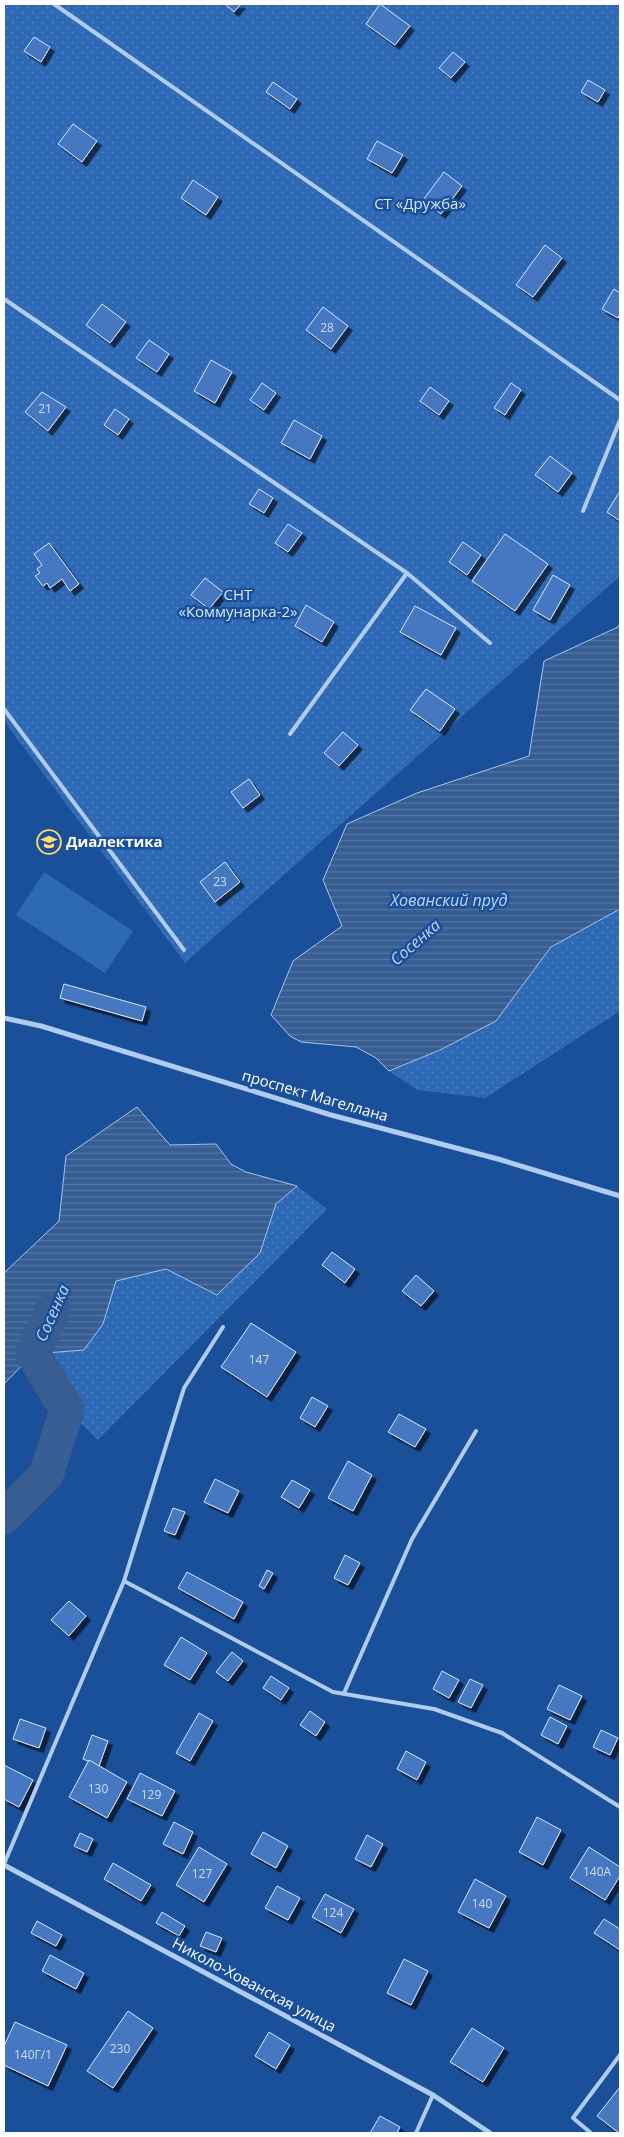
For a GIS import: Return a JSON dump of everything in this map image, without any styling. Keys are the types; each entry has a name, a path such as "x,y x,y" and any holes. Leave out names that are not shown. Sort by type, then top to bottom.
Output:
{"street":[{"name":"проспект Магеллана","path":"4,1018 41,1026 331,1115 498,1159 620,1196"},
{"name":"Николо-Хованская улица","path":"4,1864 433,2095 490,2133"}],"lane":[{"path":"54,4 620,400"},
{"path":"4,299 407,574 490,643"},
{"path":"583,511 620,420"},
{"path":"290,734 407,574"},
{"path":"4,709 184,950"},
{"path":"4,1864 124,1581 184,1388 223,1327"},
{"path":"344,1693 412,1539 476,1431"},
{"path":"124,1581 333,1692 434,1709 502,1733 620,1807"},
{"path":"591,2133 573,2118 620,2055"},
{"path":"416,2133 433,2095"}],"green space":[{"path":"4,4 620,4 620,576 185,963 4,721"},
{"path":"44,872 133,931 105,973 16,915"},
{"path":"620,909 620,1011 485,1098 417,1090 389,1071 440,1050 496,1021 551,947"},
{"path":"297,1186 327,1209 98,1440 67,1410 33,1354 84,1350 103,1324 116,1281 166,1269 217,1295 260,1253 276,1203"}],"water":[{"name":"Хованский пруд","path":"620,623 620,909 551,947 496,1021 440,1050 389,1071 376,1058 356,1047 301,1042 290,1036 271,1015 293,961 342,926 323,880 347,824 417,793 529,756 544,661 618,627"},
{"path":"137,1107 170,1145 216,1144 231,1164 246,1172 297,1186 276,1204 260,1253 217,1295 166,1269 116,1281 103,1324 84,1350 33,1354 4,1384 4,1273 59,1221 66,1156"}],"building":[{"path":"225,4 241,4 234,12"},
{"path":"380,4 410,26 395,45 366,24"},
{"path":"34,37 50,47 41,62 24,51"},
{"path":"453,52 465,62 451,78 439,68"},
{"path":"588,80 605,90 598,102 581,92"},
{"path":"273,82 297,99 290,109 266,92"},
{"path":"73,124 97,141 82,162 58,144"},
{"path":"377,141 403,155 392,173 367,159"},
{"path":"444,172 462,186 441,214 423,200"},
{"path":"193,180 218,197 206,215 181,198"},
{"path":"545,245 562,258 533,297 516,285"},
{"path":"614,289 620,293 620,314 618,318 602,309"},
{"path":"102,304 126,322 110,343 86,325"},
{"path":"323,307 348,326 331,349 306,330"},
{"path":"149,340 169,354 157,372 136,358"},
{"path":"211,360 232,372 215,403 194,391"},
{"path":"262,383 276,393 264,410 250,400"},
{"path":"511,383 521,390 505,415 494,408"},
{"path":"430,387 449,401 439,415 420,401"},
{"path":"42,392 66,407 48,431 25,412"},
{"path":"115,409 129,419 118,435 104,425"},
{"path":"294,420 322,436 310,459 281,443"},
{"path":"550,456 572,473 558,492 535,475"},
{"path":"259,489 273,498 264,513 249,504"},
{"path":"620,491 620,521 607,512"},
{"path":"288,524 302,533 288,552 275,543"},
{"path":"505,534 548,564 515,611 472,581"},
{"path":"463,542 481,555 467,575 449,562"},
{"path":"49,543 79,584 70,591 62,579 50,588 47,583 43,586 35,576 40,573 37,569 42,565 34,554"},
{"path":"553,575 570,585 550,620 533,610"},
{"path":"205,578 223,592 209,609 191,595"},
{"path":"306,605 334,622 322,642 295,626"},
{"path":"415,606 456,628 441,655 400,632"},
{"path":"426,689 455,709 440,731 410,710"},
{"path":"343,732 358,745 339,766 324,753"},
{"path":"249,779 260,795 243,808 231,792"},
{"path":"225,862 240,882 215,902 200,882"},
{"path":"64,984 146,1007 142,1021 60,998"},
{"path":"332,1252 355,1269 345,1283 322,1265"},
{"path":"416,1275 434,1291 421,1306 402,1291"},
{"path":"251,1323 296,1352 267,1397 221,1367"},
{"path":"312,1397 328,1406 315,1427 300,1418"},
{"path":"399,1414 426,1429 415,1447 388,1432"},
{"path":"348,1461 372,1475 353,1511 328,1498"},
{"path":"215,1479 239,1491 228,1513 204,1502"},
{"path":"292,1480 310,1490 299,1508 281,1497"},
{"path":"173,1508 185,1512 175,1535 164,1531"},
{"path":"345,1555 360,1563 348,1585 334,1578"},
{"path":"267,1570 273,1573 264,1589 259,1586"},
{"path":"187,1572 243,1602 234,1619 178,1588"},
{"path":"69,1601 86,1616 69,1636 51,1620"},
{"path":"181,1637 207,1653 190,1680 164,1665"},
{"path":"232,1652 243,1661 228,1681 216,1672"},
{"path":"442,1671 459,1680 449,1698 433,1689"},
{"path":"271,1676 289,1688 281,1700 263,1688"},
{"path":"470,1679 483,1685 471,1708 458,1702"},
{"path":"559,1685 582,1696 570,1720 547,1709"},
{"path":"310,1711 325,1722 316,1736 300,1725"},
{"path":"199,1713 213,1721 190,1761 176,1753"},
{"path":"550,1717 567,1726 558,1744 541,1735"},
{"path":"20,1719 46,1728 39,1748 13,1739"},
{"path":"601,1730 618,1738 610,1755 593,1747"},
{"path":"92,1735 108,1741 99,1766 83,1759"},
{"path":"406,1751 426,1762 417,1780 397,1769"},
{"path":"89,1760 127,1782 107,1818 69,1797"},
{"path":"4,1765 33,1780 19,1807 4,1799"},
{"path":"140,1773 175,1791 162,1816 127,1799"},
{"path":"537,1817 561,1830 543,1865 519,1852"},
{"path":"174,1822 193,1832 183,1854 163,1844"},
{"path":"263,1832 288,1846 276,1868 251,1854"},
{"path":"80,1833 93,1839 87,1852 74,1846"},
{"path":"367,1835 383,1844 371,1867 355,1859"},
{"path":"199,1847 227,1864 204,1902 176,1885"},
{"path":"589,1847 620,1867 620,1876 605,1900 570,1878"},
{"path":"113,1863 151,1885 141,1901 104,1879"},
{"path":"475,1879 506,1896 489,1928 458,1912"},
{"path":"277,1886 300,1898 288,1920 265,1908"},
{"path":"325,1894 354,1909 341,1933 312,1917"},
{"path":"162,1912 185,1926 179,1936 156,1923"},
{"path":"604,1919 620,1929 620,1950 594,1933"},
{"path":"37,1921 62,1935 56,1946 31,1933"},
{"path":"206,1932 222,1938 216,1952 200,1946"},
{"path":"50,1955 84,1973 76,1989 42,1971"},
{"path":"404,1959 428,1971 411,2005 387,1993"},
{"path":"128,2011 153,2028 113,2088 87,2071"},
{"path":"15,2022 67,2045 48,2086 4,2065 4,2046"},
{"path":"472,2028 504,2048 483,2082 450,2062"},
{"path":"269,2032 290,2045 276,2069 255,2056"},
{"path":"620,2087 620,2133 619,2133 597,2116"},
{"path":"380,2116 400,2127 397,2133 370,2133"}],"waterway":[{"name":"Сосенка","path":"4,1517 46,1475 67,1410 33,1354 53,1310"}],"place":[{"name":"Диалектика","path":"49,842"}],"park label":[{"name":"СТ «Дружба»","path":"420,204"},
{"name":"СНТ «Коммунарка-2»","path":"238,604"}]}
